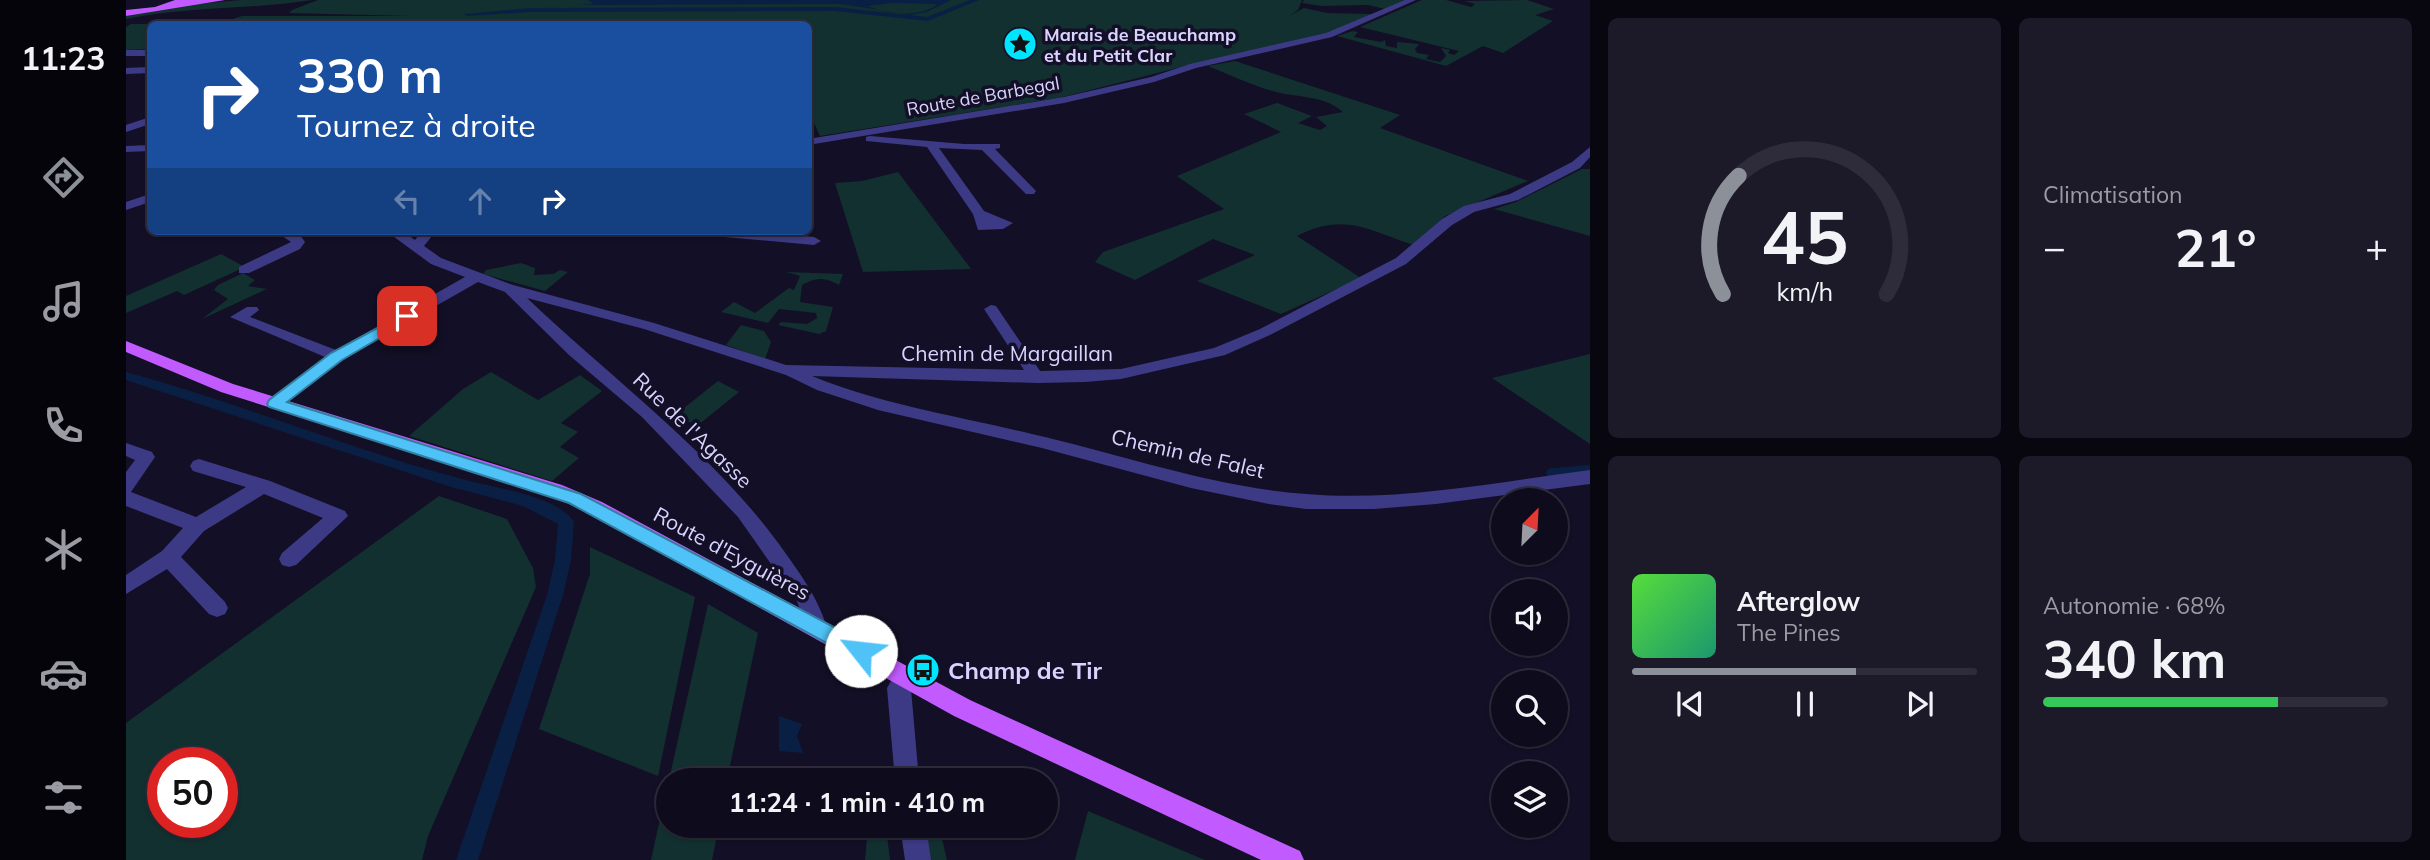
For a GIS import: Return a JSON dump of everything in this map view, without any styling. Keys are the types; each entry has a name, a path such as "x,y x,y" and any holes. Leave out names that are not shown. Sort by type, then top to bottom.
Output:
{"main road":[{"path":"165,7 183,0"},
{"path":"129,13 221,0"},
{"name":"Route d'Eyguières","path":"126,346 227,388 555,490 595,507 962,708 1291,860"}],"street":[{"name":"Route de Barbegal","path":"853,136 1064,100 1154,79 1193,66 1303,43 1341,32 1412,0"},
{"path":"126,53 147,53"},
{"path":"126,71 147,70"},
{"path":"126,129 147,121"},
{"path":"812,141 853,136 931,145 991,147 1030,191"},
{"path":"931,145 979,214"},
{"path":"126,149 147,148"},
{"name":"Chemin de Margaillan","path":"399,235 436,261 509,288 649,326 785,370 1037,378 1121,374 1219,352 1265,332 1401,261 1447,222 1469,209 1514,197 1576,165 1590,150"},
{"path":"126,206 147,199"},
{"path":"244,270 295,246 298,242 290,235"},
{"path":"416,247 426,235"},
{"path":"747,235 814,241"},
{"path":"275,404 337,356 477,276"},
{"name":"Rue de l'Agasse","path":"509,288 575,352 648,413 745,512 806,598 817,627"},
{"path":"991,309 1037,378"},
{"path":"252,310 238,317 337,356"},
{"name":"Chemin de Falet","path":"785,370 851,396 936,420 1027,438 1191,480 1262,495 1340,503 1404,500 1590,477"},
{"path":"838,372 851,396"},
{"path":"126,449 146,457 126,487"},
{"path":"199,466 264,486 338,516 289,559"},
{"path":"126,586 169,557 197,526 264,486"},
{"path":"126,498 197,526"},
{"path":"169,557 217,608"},
{"path":"906,676 899,688 906,768"},
{"path":"915,838 918,860"}],"green space":[{"path":"241,0 312,0 173,12 126,19 126,16 185,5"},
{"name":"Marais de Beauchamp et du Petit Clar","path":"318,0 1302,0 1298,10 1289,16 1304,8 1327,13 1372,14 1347,28 1315,37 1059,98 820,136 812,121 812,21 226,21 242,16 412,16 289,13"},
{"path":"1304,0 1409,0 1385,9 1368,5 1322,6 1302,3"},
{"path":"1422,0 1446,0 1471,7 1475,4 1464,1 1527,0 1554,9 1535,15 1553,21 1503,53 1483,46 1446,66 1337,36 1353,31 1358,32 1354,37 1381,42 1385,40 1386,46 1397,48 1397,42 1419,44 1415,49 1417,53 1429,55 1426,59 1440,62 1446,56 1441,48 1450,50 1448,53 1454,55 1459,51 1360,27"},
{"path":"131,24 147,24 147,49 126,50 126,27"},
{"path":"1235,61 1400,115 1380,128 1528,181 1445,216 1413,245 1369,229 1342,224 1314,229 1297,236 1361,278 1281,314 1197,281 1255,255 1213,239 1135,280 1095,262 1103,252 1224,209 1177,176 1281,132 1244,114 1277,103 1312,116 1298,123 1320,130 1327,126 1316,117 1343,112 1311,98 1267,90 1208,66"},
{"path":"1582,169 1590,169 1590,236 1494,209 1516,202"},
{"path":"898,172 971,269 863,272 835,183 862,181"},
{"path":"221,254 245,267 184,295 177,291 126,313 126,296"},
{"path":"521,263 535,268 534,275 553,274 560,270 568,272 545,291 483,274 486,270"},
{"path":"786,272 843,274 839,285 820,279 802,285 800,302 833,307 826,331 819,334 778,325 781,322 807,324 817,318 816,313 779,309 768,323 721,312 734,302 755,313 789,288 794,290 800,276"},
{"path":"243,273 255,280 248,286 267,289 202,319 228,299 214,290 218,285"},
{"path":"741,325 764,331 771,342 765,359 726,345"},
{"path":"1590,354 1590,444 1492,378"},
{"path":"491,372 538,400 580,375 602,391 561,423 578,432 560,447 579,458 552,481 409,436 463,389"},
{"path":"718,381 739,392 697,426 675,415"},
{"path":"439,496 507,519 533,568 536,587 428,836 422,860 126,860 126,723"},
{"path":"590,547 695,597 656,775 539,729 590,574"},
{"path":"708,604 758,633 730,768 672,768"},
{"path":"1088,811 1205,860 1075,860"},
{"path":"656,837 717,838 712,860 651,860"},
{"path":"867,838 887,838 890,860 865,860"},
{"path":"922,838 942,838 947,860 925,860"}],"water":[{"path":"588,0 951,0 927,12 911,15 899,13 921,12 937,5 893,3 867,6 881,10 841,4 577,5 594,4"},
{"path":"779,716 802,724 797,736 803,753 779,751"}],"waterway":[{"path":"467,14 530,10 835,9 928,19 976,0"},
{"path":"126,376 456,483 513,497 542,507 566,522 563,560 555,595 467,860"},
{"path":"1553,473 1590,470"}],"place":[{"name":"Marais de Beauchamp et du Petit Clar","path":"1020,44"},
{"name":"Champ de Tir","path":"923,670"}],"route":[{"path":"407,316 337,356 275,404 575,498 861,651"}]}
